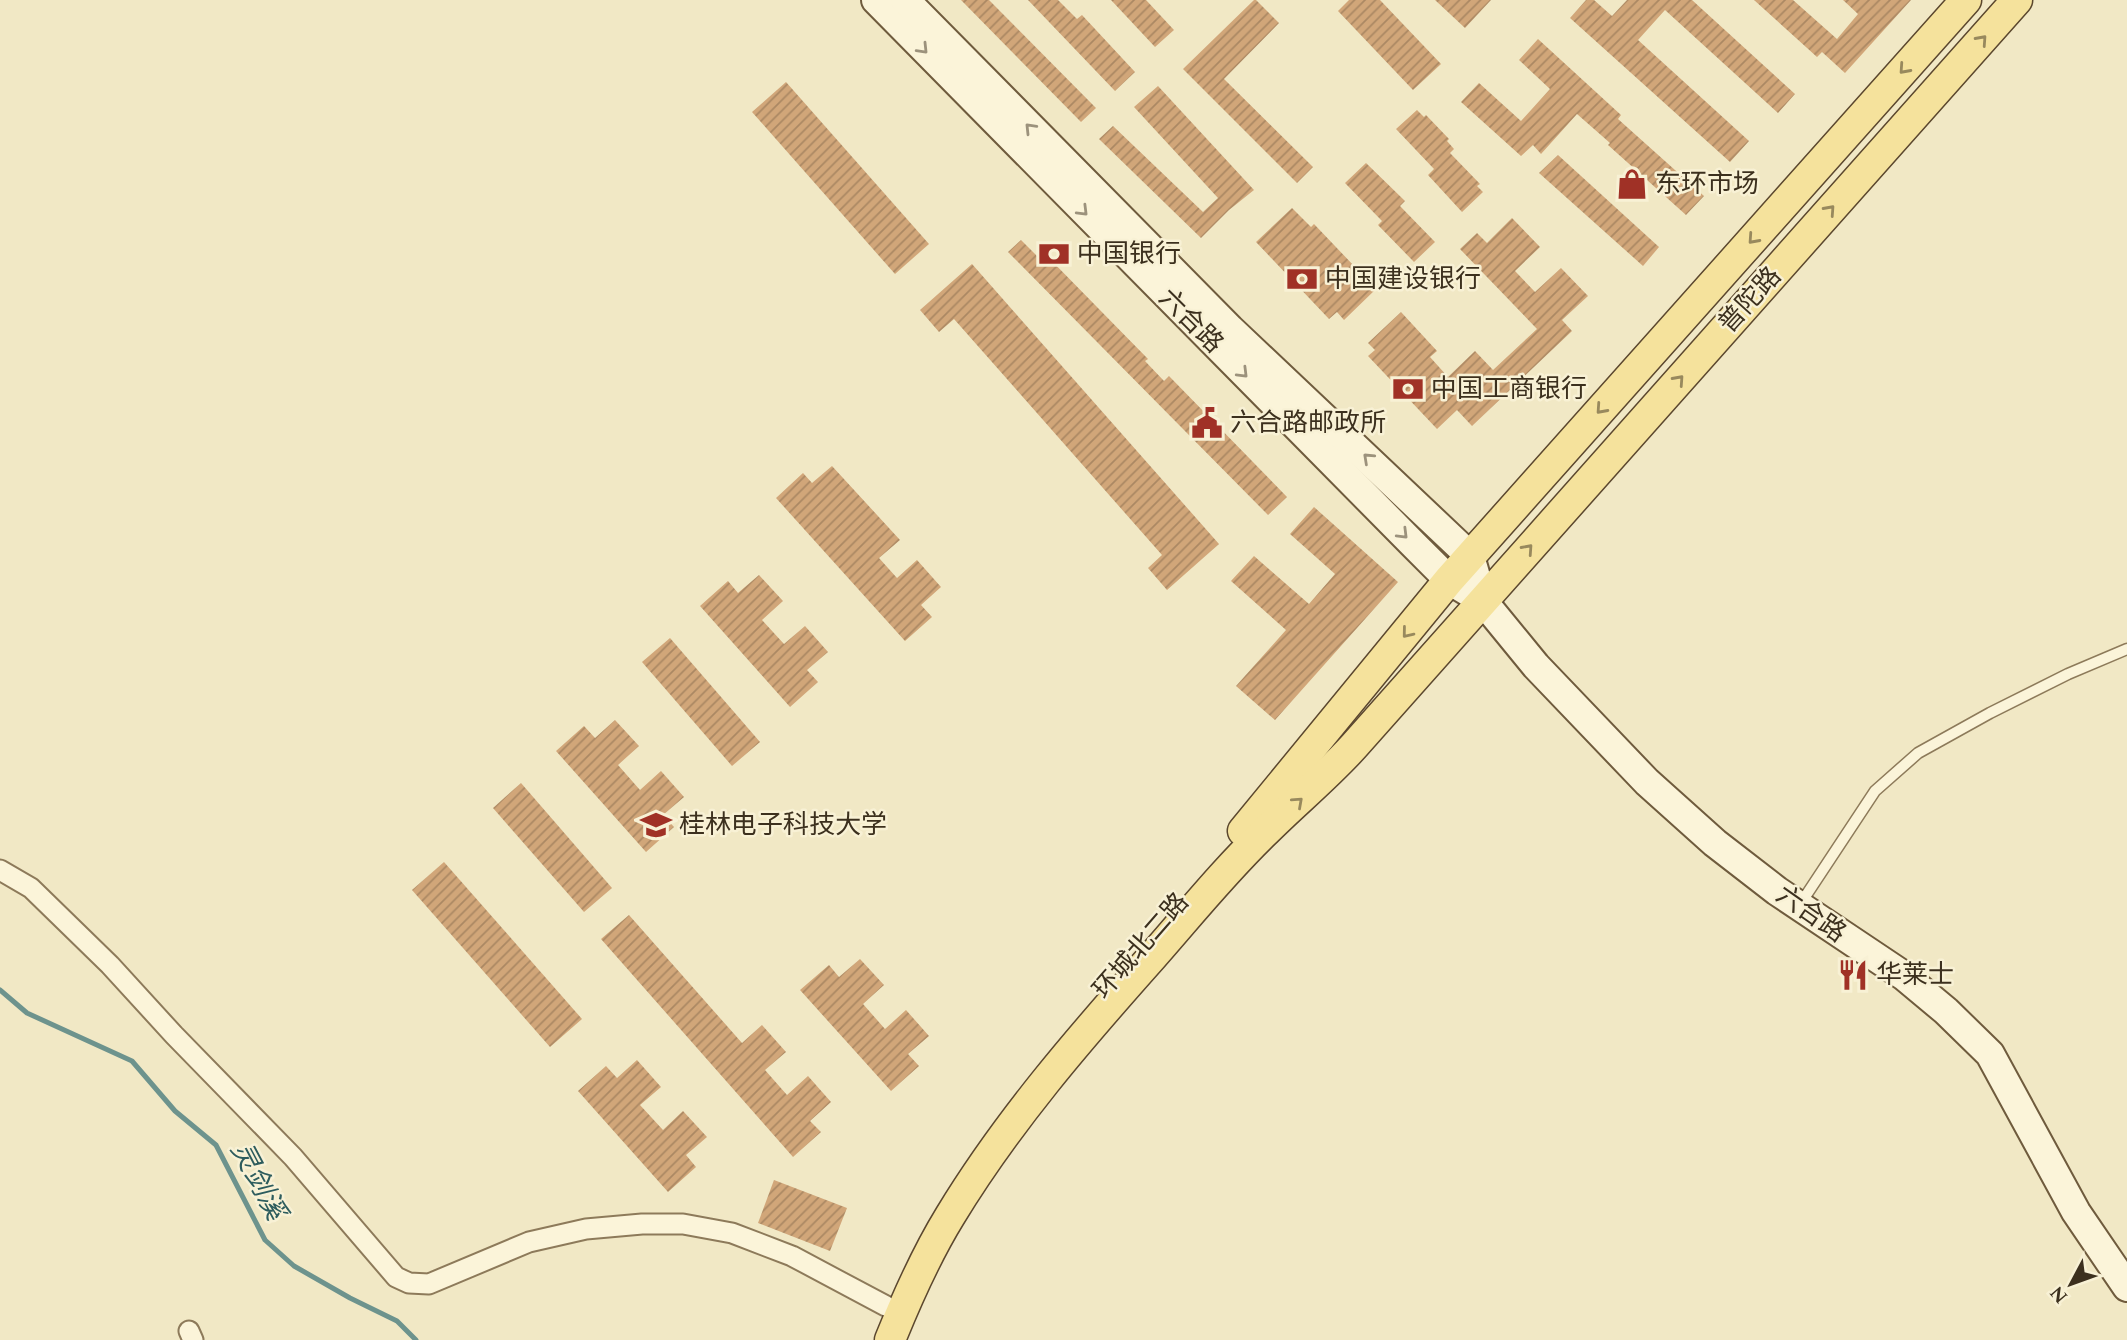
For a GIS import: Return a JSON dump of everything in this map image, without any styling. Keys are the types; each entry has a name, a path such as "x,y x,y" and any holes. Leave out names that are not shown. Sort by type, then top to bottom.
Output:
{"main road":[{"name":"六合路","path":"876,0 1449,580 1482,600 1536,666 1647,782 1716,843 1799,906 1904,976 1946,1011 1990,1054 2076,1212 2127,1287"},
{"name":"六合路","path":"905,0 1230,329 1470,555"},
{"name":"普陀路","path":"1449,580 1966,0"},
{"name":"普陀路","path":"1482,600 2017,0"},
{"path":"1470,555 1482,600"},
{"name":"环城北二路","path":"872,1340 886,1306 937,1210 982,1139 1041,1063 1253,820 1449,580"},
{"name":"环城北二路","path":"890,1340 909,1294 949,1218 995,1148 1053,1072 1265,831 1327,776 1482,600"}],"street":[{"path":"0,870 32,888 110,965 293,1157 396,1277 410,1283 429,1284 529,1242 586,1229 642,1224 683,1224 732,1233 792,1256 886,1306"}],"lane":[{"path":"1799,906 1875,791 1919,753 1990,713 2068,674 2127,649"}],"building":[{"path":"961,0 989,0 1096,108 1081,122"},
{"path":"1028,0 1058,0 1077,19 1082,15 1135,72 1115,91"},
{"path":"1111,0 1146,0 1174,30 1155,47"},
{"path":"1254,0 1279,23 1224,79 1313,167 1297,183 1183,69"},
{"path":"1349,0 1380,0 1441,64 1413,90 1338,11"},
{"path":"1435,0 1491,0 1465,28"},
{"path":"1586,0 1594,0 1612,16 1627,0 1692,0 1795,94 1778,113 1665,10 1638,40 1749,141 1730,162 1570,18"},
{"path":"1754,0 1793,0 1837,39 1858,14 1843,0 1911,0 1845,73 1822,52 1817,57"},
{"path":"1538,39 1621,115 1618,119 1704,196 1686,215 1577,114 1541,154 1533,145 1521,156 1461,102 1479,83 1521,121 1550,89 1519,60"},
{"path":"786,82 929,244 895,274 752,112"},
{"path":"1158,86 1254,190 1201,238 1099,139 1113,126 1203,212 1218,198 1134,107"},
{"path":"1417,110 1424,117 1426,115 1449,139 1447,141 1454,149 1450,153 1480,184 1477,186 1483,192 1462,212 1428,175 1434,169 1396,129"},
{"path":"1558,155 1659,247 1643,266 1539,173"},
{"path":"1366,163 1405,201 1400,206 1435,242 1414,262 1378,225 1382,221 1345,183"},
{"path":"1292,208 1311,227 1314,224 1376,289 1344,320 1337,312 1329,319 1256,242"},
{"path":"1512,218 1540,247 1515,271 1535,292 1561,268 1588,296 1562,320 1572,331 1472,426 1457,410 1437,429 1368,356 1375,350 1368,343 1401,312 1437,351 1430,357 1448,377 1475,351 1493,370 1537,329 1460,249 1477,233 1487,243"},
{"path":"1021,240 1040,259 1045,254 1148,359 1145,361 1164,381 1169,376 1287,497 1268,515 1008,252"},
{"path":"972,264 1219,544 1167,590 1148,568 1162,555 954,319 939,332 920,310"},
{"path":"832,466 900,540 879,558 897,578 917,560 941,587 921,605 932,617 905,641 776,498 803,473 812,483"},
{"path":"1314,507 1398,582 1275,720 1236,686 1286,630 1231,581 1254,556 1309,604 1335,574 1290,534"},
{"path":"759,575 783,601 762,620 784,644 805,626 828,652 807,670 818,682 790,707 700,606 728,581 738,593"},
{"path":"670,638 760,742 732,766 642,662"},
{"path":"615,720 639,746 618,765 640,790 661,771 684,797 663,815 674,827 646,852 556,751 584,726 595,738"},
{"path":"521,783 612,888 584,912 493,808"},
{"path":"444,862 582,1019 550,1047 412,890"},
{"path":"629,915 742,1043 762,1025 786,1052 765,1070 787,1095 808,1076 831,1102 810,1121 821,1132 793,1157 601,939"},
{"path":"860,959 884,985 863,1004 885,1029 906,1010 929,1036 908,1054 919,1066 891,1091 800,990 829,965 839,977"},
{"path":"637,1060 661,1087 640,1105 663,1130 683,1111 707,1137 686,1155 696,1167 668,1192 578,1091 606,1066 617,1078"},
{"path":"774,1180 847,1208 830,1251 758,1223"}],"waterway":[{"name":"灵剑溪","path":"0,990 27,1013 132,1061 175,1111 216,1145 265,1240 294,1266 397,1321 416,1340"}],"place":[{"name":"东环市场","path":"1632,184"},
{"name":"中国银行","path":"1054,254"},
{"name":"中国建设银行","path":"1302,279"},
{"name":"中国工商银行","path":"1408,389"},
{"name":"六合路邮政所","path":"1207,423"},
{"name":"桂林电子科技大学","path":"656,825"},
{"name":"华莱士","path":"1853,975"}]}
